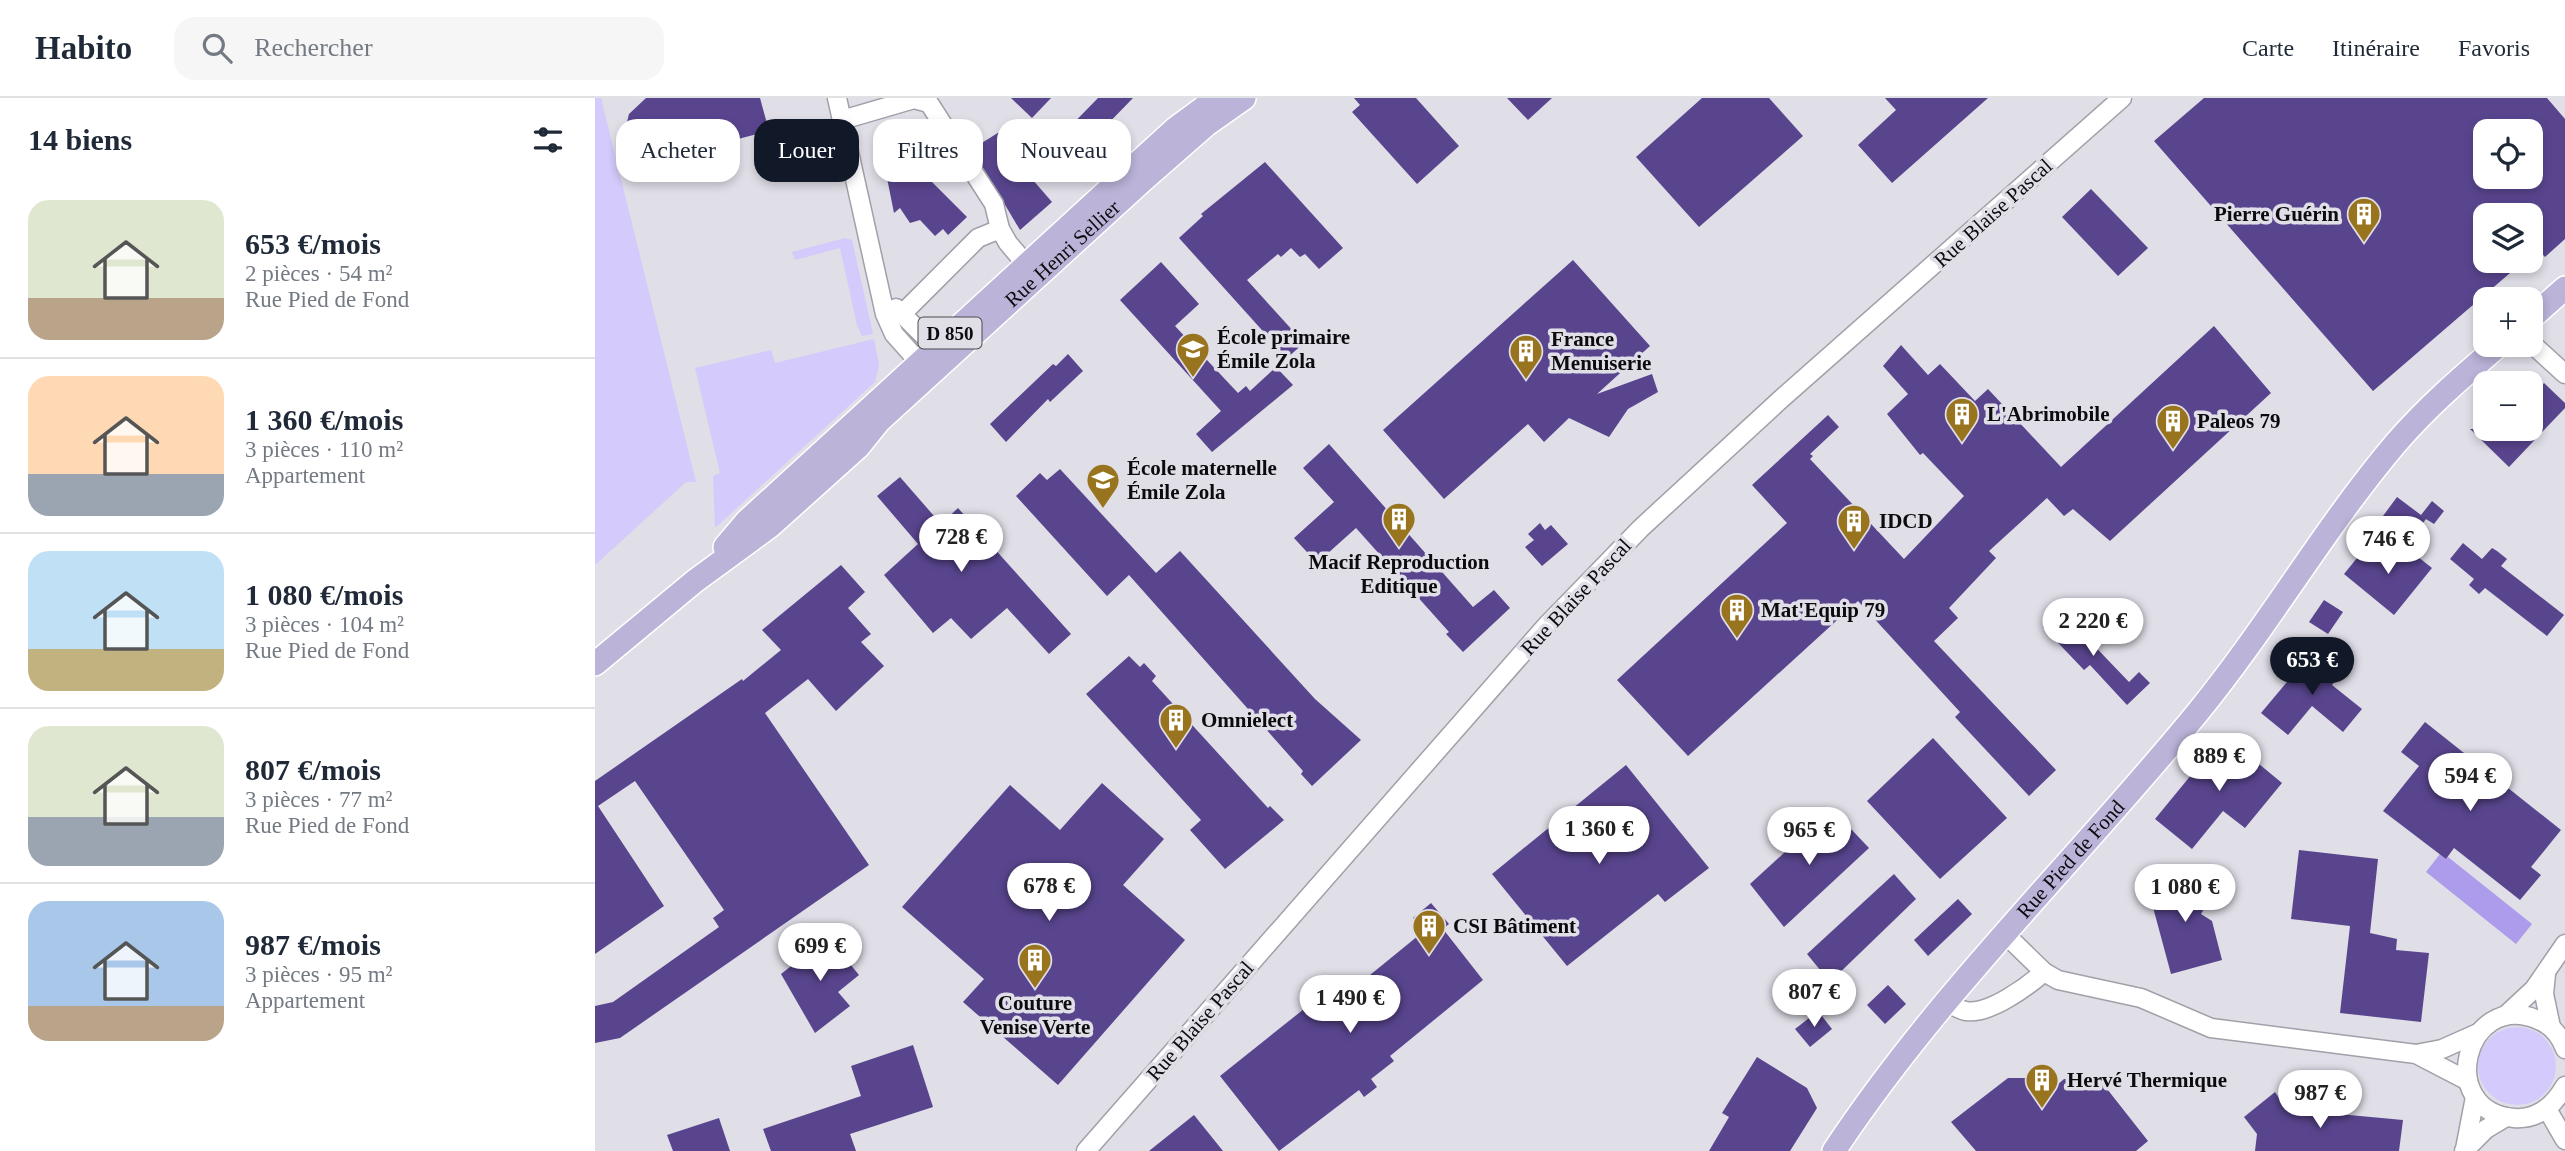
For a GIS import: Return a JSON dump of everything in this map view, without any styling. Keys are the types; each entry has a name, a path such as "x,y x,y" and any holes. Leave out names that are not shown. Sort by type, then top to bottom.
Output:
{"main road":[{"name":"Rue Henri Sellier","path":"595,664 695,581 770,526 858,447 933,361 1031,271 1175,129 1216,98"},
{"name":"Rue Henri Sellier","path":"1031,271 1207,124 1244,98"},
{"path":"2543,307 2565,288"},
{"name":"Rue Pied de Fond","path":"1834,1151 1891,1070 1946,1001 2215,691 2349,503 2397,442 2443,394 2485,357"}],"street":[{"path":"837,98 842,119"},
{"name":"Rue Blaise Pascal","path":"1086,1151 1547,625 1641,528 1780,400 2122,98"},
{"path":"845,119 914,99 929,103 994,204 1000,229 1031,271"},
{"path":"857,182 889,325 933,361"},
{"path":"902,314 978,238 1000,229"},
{"path":"881,286 933,361"},
{"path":"2543,354 2565,374"},
{"path":"2005,934 2044,972 2058,980 2141,998 2211,1028 2417,1054 2442,1049 2478,1034"},
{"path":"2505,1017 2546,974 2565,944"},
{"path":"1946,1001 1966,1011 1985,1008 2014,994 2044,972"},
{"path":"2546,974 2545,994 2551,1027 2565,1049"},
{"path":"2464,1151 2472,1089 2467,1055 2478,1034 2490,1023 2505,1017 2529,1017 2551,1027"},
{"path":"2417,1054 2472,1089 2486,1108 2506,1117 2520,1118 2547,1109 2565,1086"},
{"path":"2547,1109 2565,1140"},
{"path":"2464,1151 2486,1129 2506,1117"}],"shaded area":[{"path":"595,98 601,98 616,159 616,182 622,182 696,482 686,482 595,565"},
{"path":"845,238 852,240 873,334 862,336 857,325 840,248 795,260 792,252"},
{"path":"874,339 879,365 875,382 715,528 713,476 720,473 695,368 771,350 775,363"},
{"path":"2440,854 2446,859 2448,857 2532,924 2516,944 2426,872"},
{"path":"2517,1027 2532,1030 2549,1044 2556,1066 2553,1081 2539,1098 2517,1105 2502,1102 2485,1088 2478,1066 2481,1051 2495,1034"}],"building":[{"path":"646,98 760,98 766,119 754,119 754,135 740,139 740,119 628,119 629,114"},
{"path":"1011,98 1051,98 1032,118"},
{"path":"1098,98 1133,98 1113,119 1077,119"},
{"path":"1354,98 1416,98 1459,146 1417,184 1352,112 1360,105"},
{"path":"1507,98 1552,98 1528,120"},
{"path":"1702,98 1769,98 1803,136 1699,227 1636,157"},
{"path":"1885,98 1988,98 1892,183 1858,145 1896,110"},
{"name":"Pierre Guérin","path":"2204,98 2547,98 2565,119 2565,239 2545,257 2543,255 2543,203 2473,203 2473,273 2510,273 2494,287 2473,287 2473,305 2373,391 2154,141"},
{"path":"997,133 997,182 1035,182 1052,202 1020,230 983,168 983,142"},
{"path":"1265,162 1343,248 1319,269 1305,254 1300,257 1291,248 1281,257 1278,254 1247,280 1304,343 1287,358 1179,238 1203,216 1201,214"},
{"path":"888,182 932,182 967,217 948,235 943,229 935,236 920,220 910,223 900,208 894,213"},
{"path":"2091,189 2148,248 2118,276 2062,217"},
{"name":"France Menuiserie","path":"1573,260 1650,346 1597,394 1652,374 1658,392 1628,409 1609,437 1569,418 1544,442 1528,424 1444,499 1383,430"},
{"path":"1161,262 1199,304 1175,326 1238,393 1246,386 1250,391 1276,367 1293,385 1212,452 1196,434 1221,411 1120,300"},
{"path":"2214,326 2271,393 2110,541 2073,509 2064,516 2047,498 1989,551 1996,558 1949,608 1958,618 1934,641 2056,770 2029,796 1955,717 1960,712 1858,601 1688,756 1617,680 1787,523 1752,485 1828,415 1839,427 1810,454 1813,456 1810,459 1904,559 1964,496 1923,453 1920,455 1887,414 1908,394 1883,366 1901,345 1928,375 1940,364 1975,401 1988,389 2061,467"},
{"path":"1068,354 1083,371 1050,402 1048,399 1006,442 990,424 1053,364 1056,366"},
{"path":"2543,384 2565,403 2565,408 2543,431"},
{"path":"2482,441 2534,441 2509,467"},
{"name":"Macif Reproduction Editique","path":"1329,444 1473,607 1494,590 1510,608 1463,652 1446,634 1449,632 1356,528 1317,563 1294,538 1334,502 1303,468"},
{"path":"1060,469 1156,573 1180,551 1315,699 1361,740 1312,786 1301,774 1303,771 1129,575 1107,596 1016,496 1040,473 1047,480"},
{"path":"900,477 941,524 958,508 1071,634 1049,654 1007,608 971,639 951,618 933,633 884,575 918,544 877,496"},
{"path":"2397,497 2421,515 2432,501 2444,511 2434,524 2426,519 2411,539 2383,516"},
{"path":"1540,523 1545,530 1551,525 1568,544 1542,566 1525,547 1534,540 1528,534"},
{"path":"2370,542 2395,562 2408,549 2432,568 2394,615 2344,574"},
{"path":"2463,543 2482,559 2492,548 2497,551 2507,559 2501,566 2564,615 2547,636 2485,588 2479,594 2469,585 2474,579 2450,559"},
{"path":"841,565 865,592 848,608 871,634 861,642 884,666 836,711 808,679 765,713 869,865 620,1038 595,1043 595,1006 613,1002 719,927 713,918 724,910 635,781 598,806 664,906 595,954 595,781 742,679 743,681 781,650 762,630"},
{"path":"2324,600 2343,612 2328,634 2309,622"},
{"path":"2060,610 2129,682 2139,672 2150,683 2127,705 2090,665 2084,670 2043,627"},
{"path":"2336,655 2348,665 2332,685 2362,709 2343,732 2312,706 2288,735 2261,713 2292,676 2285,670 2297,657 2319,675"},
{"name":"Omnielect","path":"1129,656 1140,667 1144,663 1156,676 1152,681 1268,808 1270,806 1284,820 1225,869 1190,830 1201,820 1086,694"},
{"path":"2425,722 2561,830 2531,867 2541,875 2520,900 2454,848 2446,859 2383,811 2419,766 2401,752"},
{"path":"2224,735 2282,783 2245,828 2223,811 2192,849 2155,819"},
{"path":"1933,738 2007,818 1940,879 1867,801"},
{"path":"1626,765 1709,868 1665,902 1658,894 1567,966 1492,874"},
{"path":"1102,783 1164,839 1123,885 1185,940 1058,1085 963,1002 984,979 902,907 1010,785 1060,830"},
{"path":"1832,809 1869,848 1784,927 1750,884"},
{"path":"2299,850 2378,859 2370,933 2397,939 2396,950 2429,953 2421,1022 2340,1013 2350,926 2291,919"},
{"path":"2174,871 2213,893 2201,914 2212,921 2222,960 2171,974 2147,885 2161,892"},
{"path":"1894,874 1916,899 1830,982 1807,954"},
{"path":"1958,899 1972,914 1928,956 1914,940"},
{"path":"1431,903 1449,924 1443,929 1483,980 1390,1056 1394,1061 1371,1079 1377,1087 1364,1097 1359,1090 1279,1151 1220,1076 1334,985 1343,997 1424,931 1413,918"},
{"path":"828,937 859,975 838,992 850,1006 815,1033 781,974"},
{"path":"1888,985 1906,1004 1885,1024 1867,1005"},
{"path":"1818,1011 1832,1029 1810,1047 1795,1029"},
{"path":"913,1045 933,1107 850,1134 856,1151 771,1151 763,1129 861,1096 851,1066"},
{"path":"1757,1057 1807,1088 1817,1108 1790,1151 1709,1151 1729,1117 1722,1113"},
{"name":"Hervé Thermique","path":"2008,1078 2034,1078 2034,1084 2056,1086 2064,1079 2100,1080 2148,1141 2136,1151 1976,1151 1951,1122"},
{"path":"2275,1092 2283,1104 2313,1106 2317,1112 2403,1120 2399,1151 2255,1151 2257,1134 2244,1117"},
{"path":"1194,1115 1223,1151 1149,1151"},
{"path":"719,1118 730,1151 673,1151 667,1135"}],"place":[{"name":"Pierre Guérin","path":"2364,244"},
{"name":"École primaire Émile Zola","path":"1193,379"},
{"name":"France Menuiserie","path":"1526,381"},
{"name":"L'Abrimobile","path":"1962,444"},
{"name":"Paleos 79","path":"2173,451"},
{"name":"École maternelle Émile Zola","path":"1103,510"},
{"name":"Macif Reproduction Editique","path":"1399,549"},
{"name":"IDCD","path":"1854,551"},
{"name":"Mat'Equip 79","path":"1737,640"},
{"name":"Omnielect","path":"1176,750"},
{"name":"CSI Bâtiment","path":"1429,956"},
{"name":"Couture Venise Verte","path":"1035,990"},
{"name":"Hervé Thermique","path":"2042,1110"}]}
